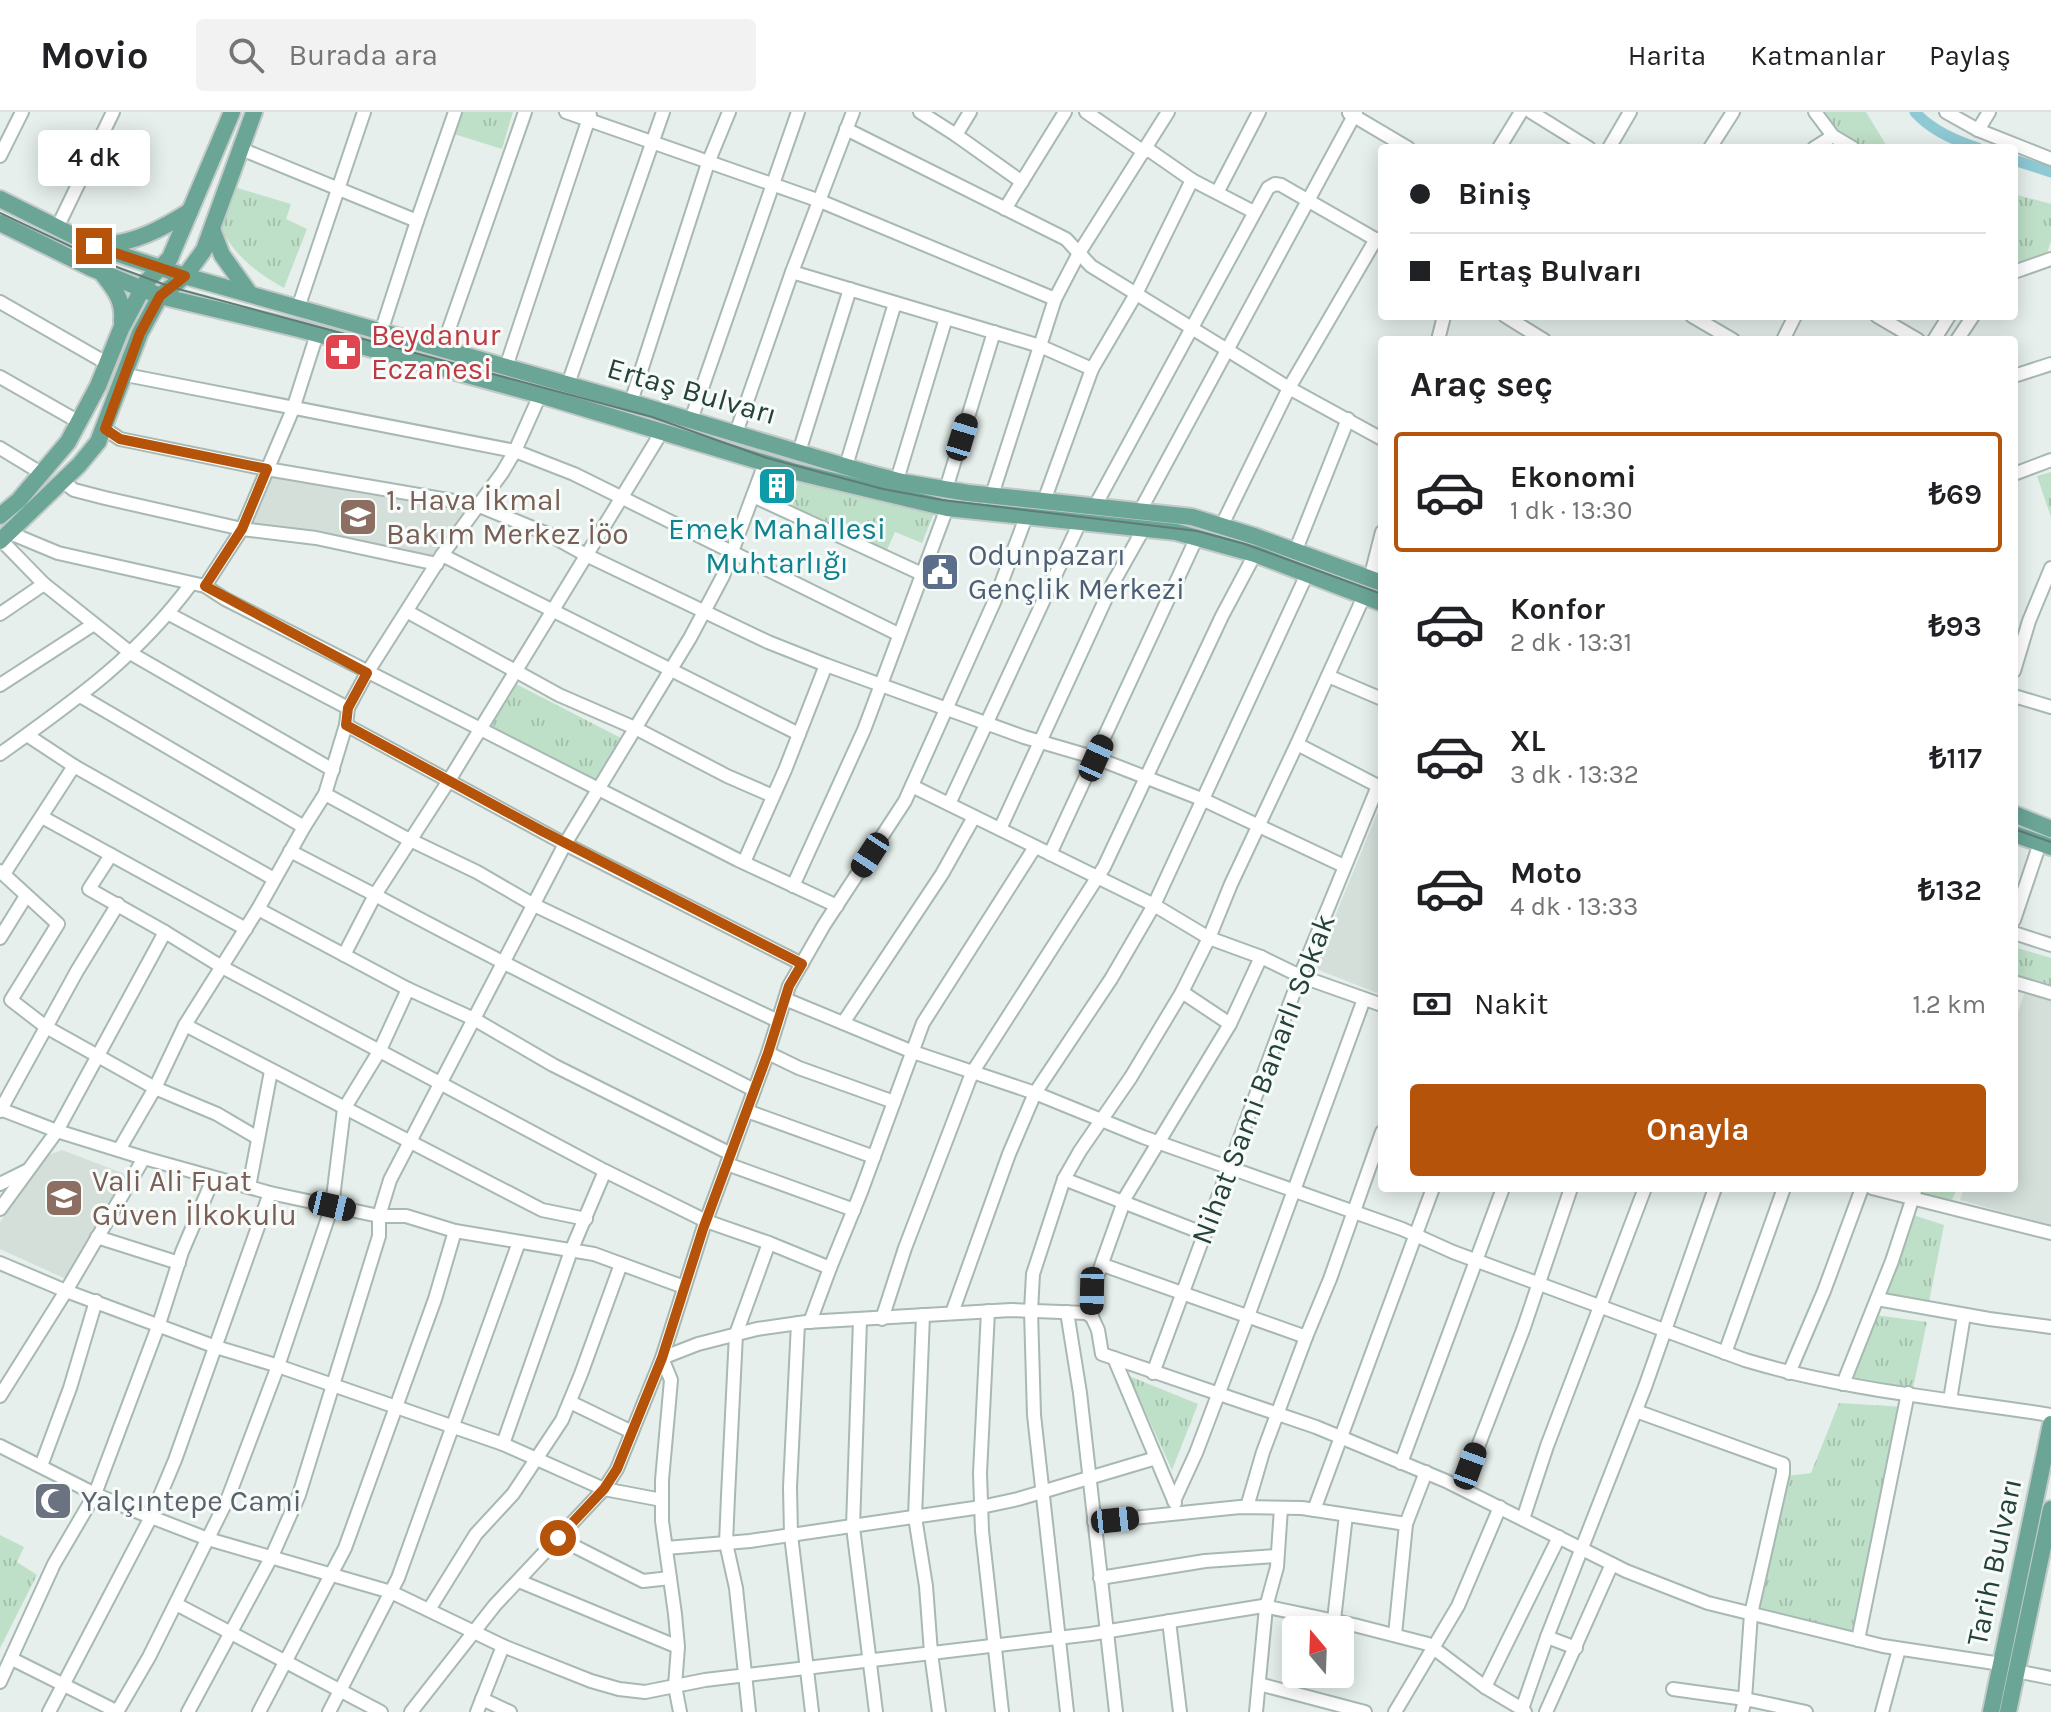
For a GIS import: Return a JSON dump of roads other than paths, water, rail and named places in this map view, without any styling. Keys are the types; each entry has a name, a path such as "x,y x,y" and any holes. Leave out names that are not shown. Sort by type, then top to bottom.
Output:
{"main road":[{"path":"0,516 19,500 68,442 142,288 170,258 232,112"},
{"path":"3,538 79,465 105,429 140,333 160,296 185,276 204,250 254,112"},
{"name":"Ertaş Bulvarı","path":"0,199 94,246 185,276 846,466 946,489 1192,517 1376,581"},
{"path":"94,246 136,239 164,228 191,210"},
{"name":"Ertaş Bulvarı","path":"0,223 160,296 317,334 540,395 874,493 947,508 1144,528 1197,537 1255,554 1378,601"},
{"path":"212,229 222,255 250,294"},
{"path":"100,270 115,290 123,308 121,329"},
{"path":"140,333 167,309 192,303"},
{"path":"2018,816 2048,832"},
{"path":"2018,834 2048,832"},
{"name":"Tarih Bulvarı","path":"1991,1712 2008,1668 2051,1424"},
{"path":"2008,1712 2008,1668 2046,1561 2051,1509"}],"street":[{"path":"0,156 22,112"},
{"path":"57,228 113,112"},
{"path":"298,308 364,112"},
{"path":"381,332 455,112"},
{"path":"442,349 525,112"},
{"path":"566,112 590,116 653,143 820,201 1055,299"},
{"path":"568,384 663,112"},
{"path":"631,402 708,163 729,112"},
{"path":"691,420 798,112"},
{"path":"736,433 792,272 853,112"},
{"path":"920,112 1022,182"},
{"path":"956,135 970,112"},
{"path":"1005,209 1065,112"},
{"path":"1086,112 1192,180 1254,212"},
{"path":"992,495 1055,299 1079,253 1168,112"},
{"path":"1218,191 1259,112"},
{"path":"1501,144 1521,112"},
{"path":"1531,112 1583,144"},
{"path":"1611,144 1630,112"},
{"path":"1713,144 1733,112"},
{"path":"1815,112 1833,136 1846,144"},
{"path":"1946,112 1978,130 2013,144"},
{"path":"1978,130 1989,112"},
{"path":"1140,511 1309,202 1352,113 1402,144"},
{"path":"506,367 590,116"},
{"path":"846,129 1066,239 1091,266 1289,388 1378,437"},
{"path":"1820,144 1833,136"},
{"path":"2018,146 2051,159"},
{"path":"241,149 417,221"},
{"path":"1044,501 1092,369 1136,294 1192,180"},
{"path":"1095,506 1268,188 1275,184 1378,240"},
{"path":"1222,525 1289,388 1378,243"},
{"path":"2018,271 2051,259"},
{"path":"792,272 1040,346 1092,369"},
{"path":"799,452 850,289"},
{"path":"0,302 108,364"},
{"path":"846,466 895,303"},
{"path":"897,480 946,318"},
{"path":"1512,320 1538,336"},
{"path":"1699,320 1726,336"},
{"path":"1884,320 1911,336"},
{"path":"946,489 994,332"},
{"path":"205,586 242,529 293,409 317,334"},
{"path":"2018,375 2051,364"},
{"path":"126,375 515,451 621,496 898,634"},
{"path":"0,377 79,422"},
{"path":"119,1150 155,1088 185,1025 246,929 325,794 346,725 348,708 367,673 440,559 515,451 540,395"},
{"path":"1295,552 1348,419"},
{"path":"105,429 120,439 267,469 477,505 550,535 768,642 986,723 1096,758 1204,800 1344,866"},
{"path":"344,955 375,895 448,782 661,433"},
{"path":"0,448 41,473"},
{"path":"2018,472 2051,460"},
{"path":"188,1712 272,1556 299,1495 379,1236 379,1216 390,1180 565,844 723,576 765,463"},
{"path":"62,481 74,490 242,529 440,559 799,734"},
{"path":"753,496 922,574"},
{"path":"793,886 864,730 947,508"},
{"path":"411,1712 474,1633 604,1489 617,1469 662,1358 706,1221 785,999 837,906 905,801 995,600 1026,517"},
{"path":"949,804 1080,522"},
{"path":"1000,829 1113,583 1144,528"},
{"path":"1050,854 1197,537"},
{"path":"3,538 44,584 132,654 333,770"},
{"path":"3,538 205,586 367,673 837,906"},
{"path":"882,1319 905,1248 972,1073 1098,877 1222,616 1255,554"},
{"path":"2018,658 2051,568"},
{"path":"952,1313 1009,1154 1035,1093 1111,979 1154,905 1307,574"},
{"path":"0,614 44,584"},
{"path":"0,754 82,697 132,654 169,614 191,584"},
{"path":"1067,1712 1034,1415 1033,1274 1064,1179 1182,992 1364,596"},
{"path":"408,612 559,695 635,728 773,796"},
{"path":"169,614 348,708"},
{"path":"0,685 94,624"},
{"path":"744,862 826,665"},
{"path":"1328,676 1378,697"},
{"path":"82,697 304,827"},
{"path":"2018,697 2051,707"},
{"path":"346,725 565,844 802,964"},
{"path":"27,735 74,766 274,879"},
{"path":"1297,744 1378,786"},
{"path":"74,766 2,873 58,924 11,1000 46,1027 155,1088 217,1114 258,1138"},
{"path":"912,786 1154,905 1209,938 1261,957 1300,976 1378,1004"},
{"name":"Nihat Sami Banarlı Sokak","path":"1153,1373 1300,976 1378,791"},
{"path":"325,794 477,872 534,905 778,1021"},
{"path":"42,817 246,929"},
{"path":"843,1023 942,874 974,817"},
{"path":"2018,910 2048,832"},
{"path":"812,1712 791,1535 790,1487 804,1323 854,1210 923,1023 1035,847"},
{"path":"290,851 754,1090"},
{"path":"111,855 89,889 222,967 605,1171 706,1221 830,1268"},
{"path":"0,938 26,896"},
{"path":"118,904 1,1110 57,1131 213,1179 379,1216 406,1216 455,1231 594,1254 684,1287"},
{"path":"258,909 408,989 474,1019 729,1159 854,1210"},
{"path":"0,1209 57,1131 165,932"},
{"path":"2018,934 2051,945"},
{"path":"1261,957 1230,1024 1157,1142 1124,1203 1092,1291 1092,1317 1098,1330 1102,1354 1278,1414 1426,1472 1612,1564 1708,1603 1899,1649 2051,1678"},
{"path":"2018,983 2051,993"},
{"path":"12,1659 118,1712 149,1657 228,1498 278,1366 332,1206 344,1109 380,1050 408,989"},
{"path":"1182,992 1230,1024"},
{"path":"785,999 913,1052 1035,1093 1157,1142 1293,1189 1725,1353 1789,1373 1843,1384 2051,1415"},
{"path":"1174,1501 1196,1453 1248,1316 1364,999"},
{"path":"185,1025 542,1210 586,1219"},
{"path":"768,1053 799,1068 894,1102"},
{"path":"249,1187 271,1071"},
{"path":"747,1111 874,1157"},
{"path":"1247,1507 1378,1143"},
{"path":"0,1396 144,1158"},
{"path":"0,1184 26,1171"},
{"path":"503,1444 571,1251 605,1171"},
{"path":"0,1682 54,1564 95,1494 213,1179"},
{"path":"1064,1179 1205,1234"},
{"path":"1314,1510 1431,1192"},
{"path":"1401,1463 1502,1192"},
{"path":"1462,1488 1523,1330 1570,1192"},
{"path":"1523,1519 1643,1192"},
{"path":"1354,1625 1434,1649 1523,1711 1547,1637 1636,1411 1714,1192"},
{"path":"1725,1353 1783,1192"},
{"path":"1789,1373 1824,1291 1861,1192"},
{"path":"49,1712 151,1517 175,1460 270,1193"},
{"path":"1843,1384 1914,1194 2051,1233"},
{"path":"259,1712 345,1548 435,1299 455,1231"},
{"path":"97,1237 179,1263"},
{"path":"329,1712 391,1592 519,1242"},
{"path":"749,1712 736,1588 726,1543 736,1334 769,1243"},
{"path":"0,1263 216,1347 503,1444 604,1489 662,1500"},
{"path":"430,1608 476,1534 513,1494 537,1460 570,1402 621,1264"},
{"path":"1103,1265 1306,1337"},
{"path":"1877,1299 2051,1327"},
{"path":"41,1466 70,1388 96,1301"},
{"path":"988,1311 981,1507 1002,1712"},
{"path":"662,1358 736,1334 804,1323 988,1311 1086,1313 1092,1317"},
{"path":"1067,1312 1080,1393 1116,1712"},
{"path":"923,1315 915,1517 926,1586 939,1712"},
{"path":"1950,1400 1964,1315"},
{"path":"860,1320 853,1527 876,1712"},
{"path":"662,1358 671,1380 662,1500 678,1647 675,1686 680,1712"},
{"path":"1114,1358 1179,1514"},
{"path":"1858,1640 1908,1393"},
{"path":"570,1402 632,1432"},
{"path":"1636,1411 1783,1464 1751,1614 1743,1705"},
{"path":"0,1446 95,1494 151,1517 208,1539 391,1592 430,1608 503,1646 619,1689 645,1692 744,1675 1107,1631 1266,1607 1313,1616"},
{"path":"666,1548 853,1527 981,1507 1156,1458"},
{"path":"1395,1635 1406,1524 1426,1472"},
{"path":"1094,1522 1247,1507 1314,1510 1406,1524"},
{"path":"1395,1712 1458,1606 1500,1507"},
{"path":"1256,1712 1266,1607 1277,1556 1281,1508"},
{"path":"1334,1616 1346,1515"},
{"path":"1485,1687 1559,1537"},
{"path":"558,1538 643,1581 670,1578"},
{"path":"1100,1578 1205,1561 1277,1556"},
{"path":"1546,1712 1612,1564"},
{"path":"519,1581 678,1647"},
{"path":"176,1604 381,1712"},
{"path":"1169,1621 1180,1712"},
{"path":"1547,1637 1576,1648"},
{"path":"477,1712 503,1646"},
{"path":"1882,1712 1899,1649"},
{"path":"1259,1684 1365,1712"},
{"path":"1673,1689 1743,1705 1806,1712"},
{"path":"482,1699 510,1712"}],"waterway":[{"path":"1915,112 1944,134 1967,144"},
{"path":"2018,161 2051,172"}],"tram line":[{"path":"0,213 106,263 171,287 652,417 767,458 883,489 942,500 1197,531 1245,544 1378,593"},
{"path":"2018,830 2051,842"}],"place":[{"name":"Beydanur Eczanesi","path":"343,352"},
{"name":"Emek Mahallesi Muhtarlığı","path":"777,486"},
{"name":"1. Hava İkmal Bakım Merkez İöo","path":"358,517"},
{"name":"Odunpazarı Gençlik Merkezi","path":"940,572"},
{"name":"Vali Ali Fuat Güven İlkokulu","path":"64,1198"},
{"name":"Yalçıntepe Cami","path":"53,1501"}]}
